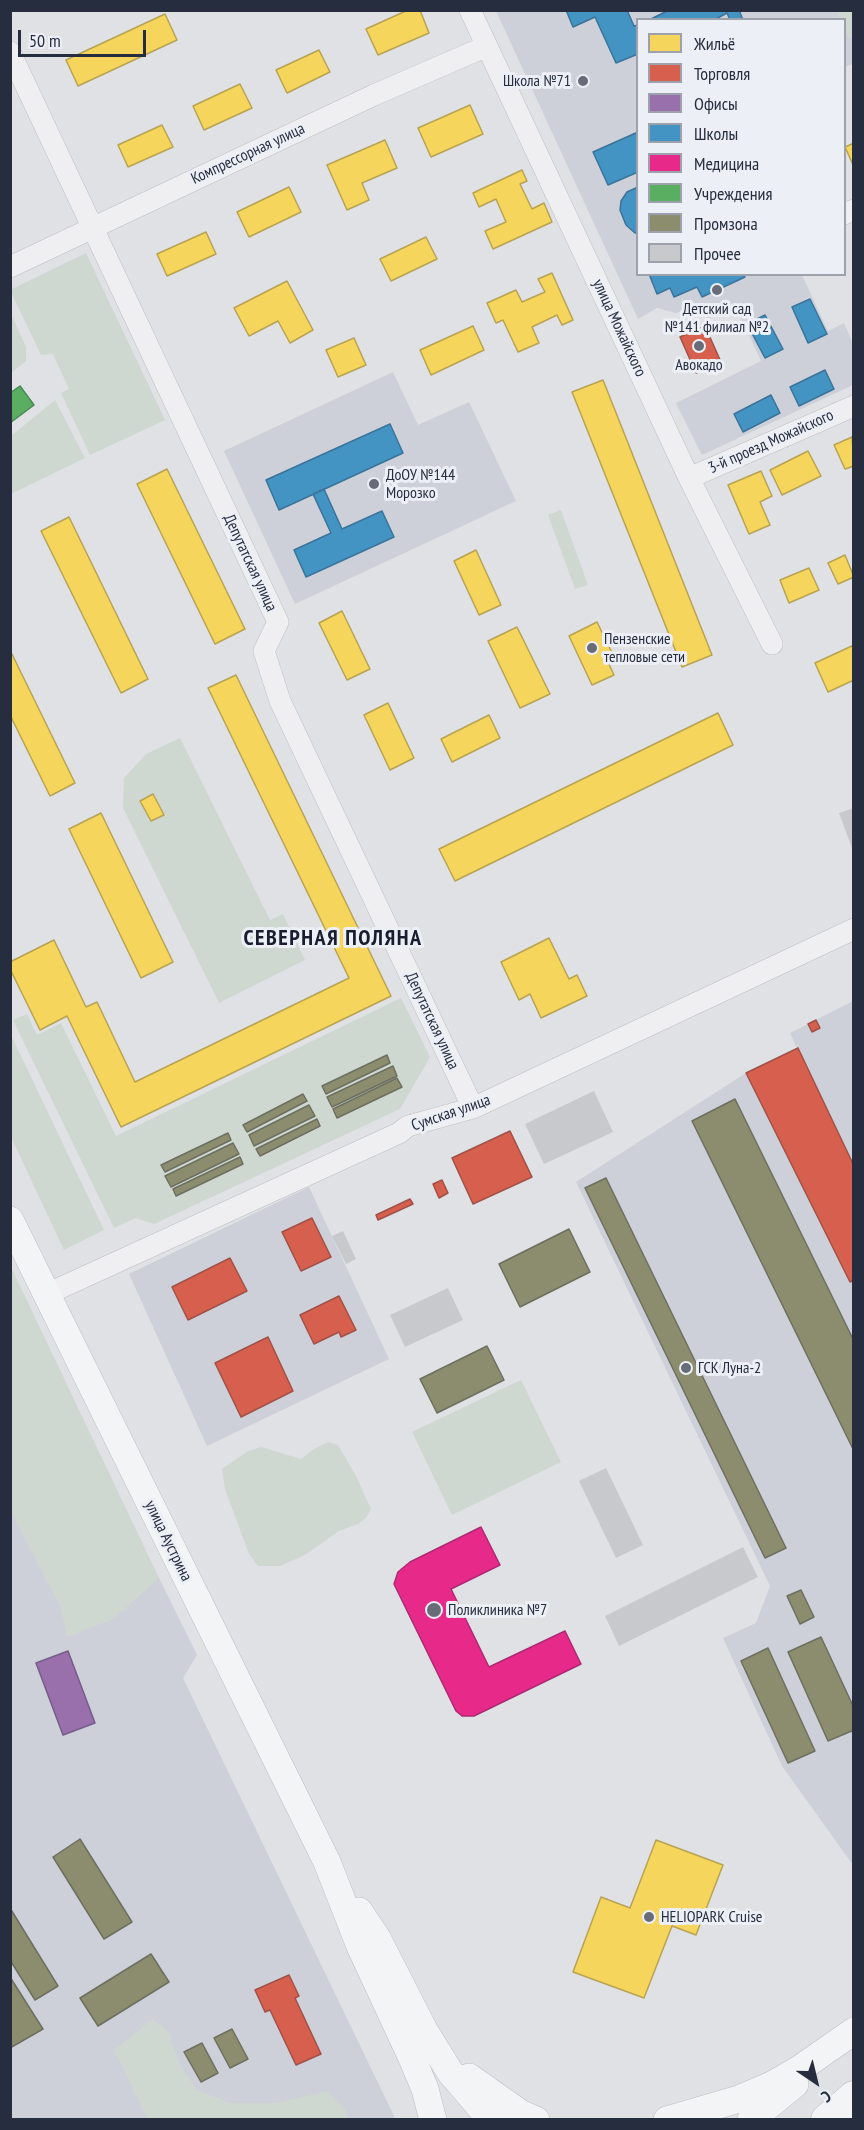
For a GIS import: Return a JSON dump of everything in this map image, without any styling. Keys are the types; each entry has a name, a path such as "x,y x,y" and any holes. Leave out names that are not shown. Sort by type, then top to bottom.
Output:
{"highway":[{"path":"826,2120 854,2097"}],"main road":[{"name":"улица Аустрина","path":"10,1220 327,1862"},
{"path":"327,1862 360,1946 425,2089 433,2120"},
{"path":"327,1862 377,1938 412,2008 450,2072 491,2120"},
{"path":"381,1991 403,2067 415,2120"},
{"path":"412,2008 466,2075 498,2100 536,2120"},
{"path":"668,2120 739,2099 772,2085 854,2031"},
{"path":"751,2120 854,2036"}],"street":[{"name":"улица Можайского","path":"470,10 689,478 772,644"},
{"name":"Компрессорная улица","path":"10,267 374,94 487,46"},
{"name":"Депутатская улица","path":"10,52 278,622 264,651 280,700 473,1108"},
{"name":"3-й проезд Можайского","path":"689,478 854,406"},
{"name":"Сумская улица","path":"47,1294 399,1133 408,1126 473,1108 854,929"}],"shaded area":[{"name":"Детский сад №141 филиал №2","path":"496,11 853,11 853,64 846,67 846,18 636,18 636,276 802,276 828,331 844,323 853,344 853,385 702,455 676,403 761,361 736,307 708,319 702,306 676,313 657,308 638,319"},
{"path":"836,11 853,11 853,37 849,39 846,32 846,18 840,18"},
{"path":"86,253 165,420 90,455 61,393 69,389 53,354 41,355 10,290"},
{"path":"11,314 26,347 26,361 11,373"},
{"name":"ДоОУ №144 Морозко","path":"393,372 418,425 469,402 516,501 295,604 224,451"},
{"path":"55,400 85,458 11,494 11,436"},
{"path":"561,510 588,585 575,589 548,515"},
{"path":"180,738 270,920 283,914 305,960 219,1003 123,808 124,778 146,754"},
{"path":"401,998 430,1057 400,1109 154,1224 135,1218 114,1228 13,1020 27,1014 37,1035 61,1023 116,1136"},
{"path":"853,1001 853,1865 782,1766 723,1638 756,1623 770,1586 576,1182 746,1073 797,1048 790,1033"},
{"path":"11,1035 104,1230 64,1250 11,1137"},
{"path":"309,1187 389,1359 207,1446 129,1274"},
{"path":"11,1267 159,1578 113,1619 67,1637 61,1608 11,1511"},
{"path":"10,1291 197,1655 183,1678 394,2119 11,2119"},
{"path":"521,1380 561,1462 452,1515 412,1432"},
{"path":"328,1442 338,1445 356,1476 371,1509 366,1518 358,1524 339,1531 305,1555 280,1566 258,1566 249,1554 225,1489 222,1469 248,1451 261,1447 301,1459"},
{"path":"153,2019 167,2030 180,2065 197,2090 230,2103 276,2103 327,2091 346,2110 347,2119 148,2119 114,2050"}],"building: Жильё":[{"path":"408,10 420,10 429,33 378,55 366,29"},
{"path":"165,14 177,40 78,86 66,60"},
{"path":"319,50 330,72 287,93 276,70"},
{"path":"240,84 252,108 204,130 193,106"},
{"path":"470,105 483,134 431,157 418,128"},
{"path":"162,125 173,147 128,167 118,145"},
{"path":"385,140 397,168 362,183 369,200 347,210 327,165"},
{"path":"854,143 854,167 846,149 846,147"},
{"path":"522,170 527,181 520,184 532,209 544,203 552,222 493,249 485,231 506,222 496,199 479,207 473,193"},
{"path":"289,187 301,212 249,237 237,212"},
{"path":"206,232 216,254 167,276 157,254"},
{"path":"426,237 437,259 391,281 380,259"},
{"path":"552,273 573,320 562,325 557,315 532,327 539,343 518,352 503,320 496,323 487,303 516,290 522,302 545,292 538,279"},
{"path":"287,281 313,330 290,343 278,321 249,336 234,308"},
{"path":"473,326 484,350 431,375 420,350"},
{"path":"354,338 366,365 338,377 326,350"},
{"path":"603,380 712,655 682,667 572,392"},
{"path":"852,437 854,466 845,469 834,445"},
{"path":"808,451 821,476 782,495 770,470"},
{"path":"167,469 245,629 215,644 137,484"},
{"path":"761,471 772,496 760,502 770,525 749,534 728,485"},
{"path":"69,517 148,679 121,693 41,531"},
{"path":"476,550 501,605 479,615 454,561"},
{"path":"845,555 854,577 838,584 828,563"},
{"path":"809,568 819,590 789,603 780,580"},
{"path":"342,611 370,669 347,680 319,623"},
{"name":"Пензенские тепловые сети","path":"597,622 615,659 608,662 614,675 592,685 569,636"},
{"path":"517,627 550,694 520,708 488,641"},
{"path":"854,645 854,680 828,692 815,663"},
{"path":"10,650 75,783 50,796 10,715"},
{"path":"236,675 391,996 121,1127 67,1016 40,1030 10,969 10,962 54,940 86,1007 97,1002 135,1082 349,978 208,688"},
{"path":"388,703 414,758 390,770 364,715"},
{"path":"718,713 733,745 455,881 439,849"},
{"path":"489,715 500,738 452,762 441,739"},
{"path":"153,794 164,815 151,821 140,801"},
{"path":"101,813 173,962 141,978 69,829"},
{"path":"549,938 569,979 577,975 587,996 541,1018 530,994 519,1000 501,962"},
{"name":"HELIOPARK Cruise","path":"656,1840 723,1865 696,1935 672,1926 644,1998 573,1972 601,1897 630,1908"}],"building: Торговля":[{"name":"Авокадо","path":"705,326 721,362 696,373 680,337"},
{"path":"816,1020 820,1028 812,1032 808,1024"},
{"path":"798,1048 854,1166 854,1280 850,1282 746,1073"},
{"path":"510,1131 532,1177 473,1204 452,1158"},
{"path":"442,1180 448,1193 439,1198 433,1184"},
{"path":"410,1199 413,1204 378,1220 376,1215"},
{"path":"312,1218 331,1257 301,1271 282,1232"},
{"path":"230,1258 247,1291 188,1320 172,1287"},
{"path":"339,1296 356,1330 341,1337 339,1332 314,1344 300,1315"},
{"path":"268,1337 293,1391 241,1417 215,1363"},
{"path":"289,1975 299,1996 295,1998 321,2054 296,2065 270,2010 265,2012 255,1990"}],"building: Офисы":[{"path":"68,1651 95,1723 63,1735 36,1663"}],"building: Школы":[{"path":"566,10 627,10 634,26 636,26 636,55 616,63 595,17 573,27"},
{"path":"669,10 739,10 742,18 729,18 727,13 718,18 653,18"},
{"path":"636,133 636,173 608,185 593,152"},
{"path":"636,188 636,233 626,225 620,210 621,201 627,192"},
{"path":"650,276 745,277 702,297 697,287 674,297 670,288 657,294"},
{"path":"810,299 827,334 808,343 792,307"},
{"path":"765,315 783,349 765,358 747,324"},
{"path":"825,370 834,389 799,406 790,387"},
{"path":"771,395 780,413 743,432 734,414"},
{"path":"390,424 403,453 279,510 266,480"},
{"path":"324,489 342,529 382,511 394,537 306,577 294,550 331,533 313,494"}],"building: Медицина":[{"name":"Поликлиника №7","path":"481,1527 500,1565 451,1589 489,1667 565,1631 581,1664 474,1716 462,1716 456,1711 394,1584 398,1572 410,1562"}],"building: Учреждения":[{"path":"20,386 34,405 10,423 10,393"}],"building: Промзона":[{"path":"387,1055 390,1063 326,1094 322,1086"},
{"path":"393,1066 397,1076 332,1107 327,1097"},
{"path":"397,1078 402,1087 337,1118 333,1109"},
{"path":"303,1094 307,1101 247,1132 243,1125"},
{"path":"735,1099 854,1341 854,1451 692,1121"},
{"path":"309,1105 315,1116 254,1146 249,1135"},
{"path":"317,1119 320,1126 260,1156 256,1149"},
{"path":"228,1133 231,1140 165,1172 161,1165"},
{"path":"233,1143 239,1154 171,1187 165,1176"},
{"path":"240,1157 243,1164 176,1196 173,1189"},
{"name":"ГСК Луна-2","path":"606,1178 786,1548 765,1558 585,1188"},
{"path":"569,1229 590,1272 520,1307 499,1264"},
{"path":"487,1346 504,1380 437,1413 420,1379"},
{"path":"801,1590 814,1617 800,1624 787,1596"},
{"path":"821,1637 854,1708 854,1730 828,1741 788,1652"},
{"path":"768,1648 815,1751 788,1763 741,1661"},
{"path":"80,1839 132,1922 104,1939 53,1857"},
{"path":"10,1908 58,1986 35,2000 10,1960"},
{"path":"151,1954 169,1982 98,2026 80,1998"},
{"path":"10,1977 43,2029 10,2048"},
{"path":"232,2029 248,2059 230,2068 214,2038"},
{"path":"202,2043 218,2073 201,2082 184,2052"}],"building: Прочее":[{"path":"854,808 854,851 853,851 839,813"},
{"path":"594,1091 613,1132 544,1164 525,1124"},
{"path":"343,1231 356,1259 346,1264 332,1236"},
{"path":"448,1288 463,1320 405,1347 390,1315"},
{"path":"606,1468 643,1545 616,1558 579,1481"},
{"path":"743,1547 758,1577 619,1646 605,1616"}],"place":[{"name":"Школа №71","path":"583,81"},
{"name":"Детский сад №141 филиал №2","path":"717,290"},
{"name":"Авокадо","path":"699,346"},
{"name":"ДоОУ №144 Морозко","path":"374,484"},
{"name":"Пензенские тепловые сети","path":"592,648"},
{"name":"ГСК Луна-2","path":"686,1368"},
{"name":"Поликлиника №7","path":"434,1610"},
{"name":"HELIOPARK Cruise","path":"649,1917"}],"district":[{"name":"СЕВЕРНАЯ ПОЛЯНА","path":"333,939"}]}
